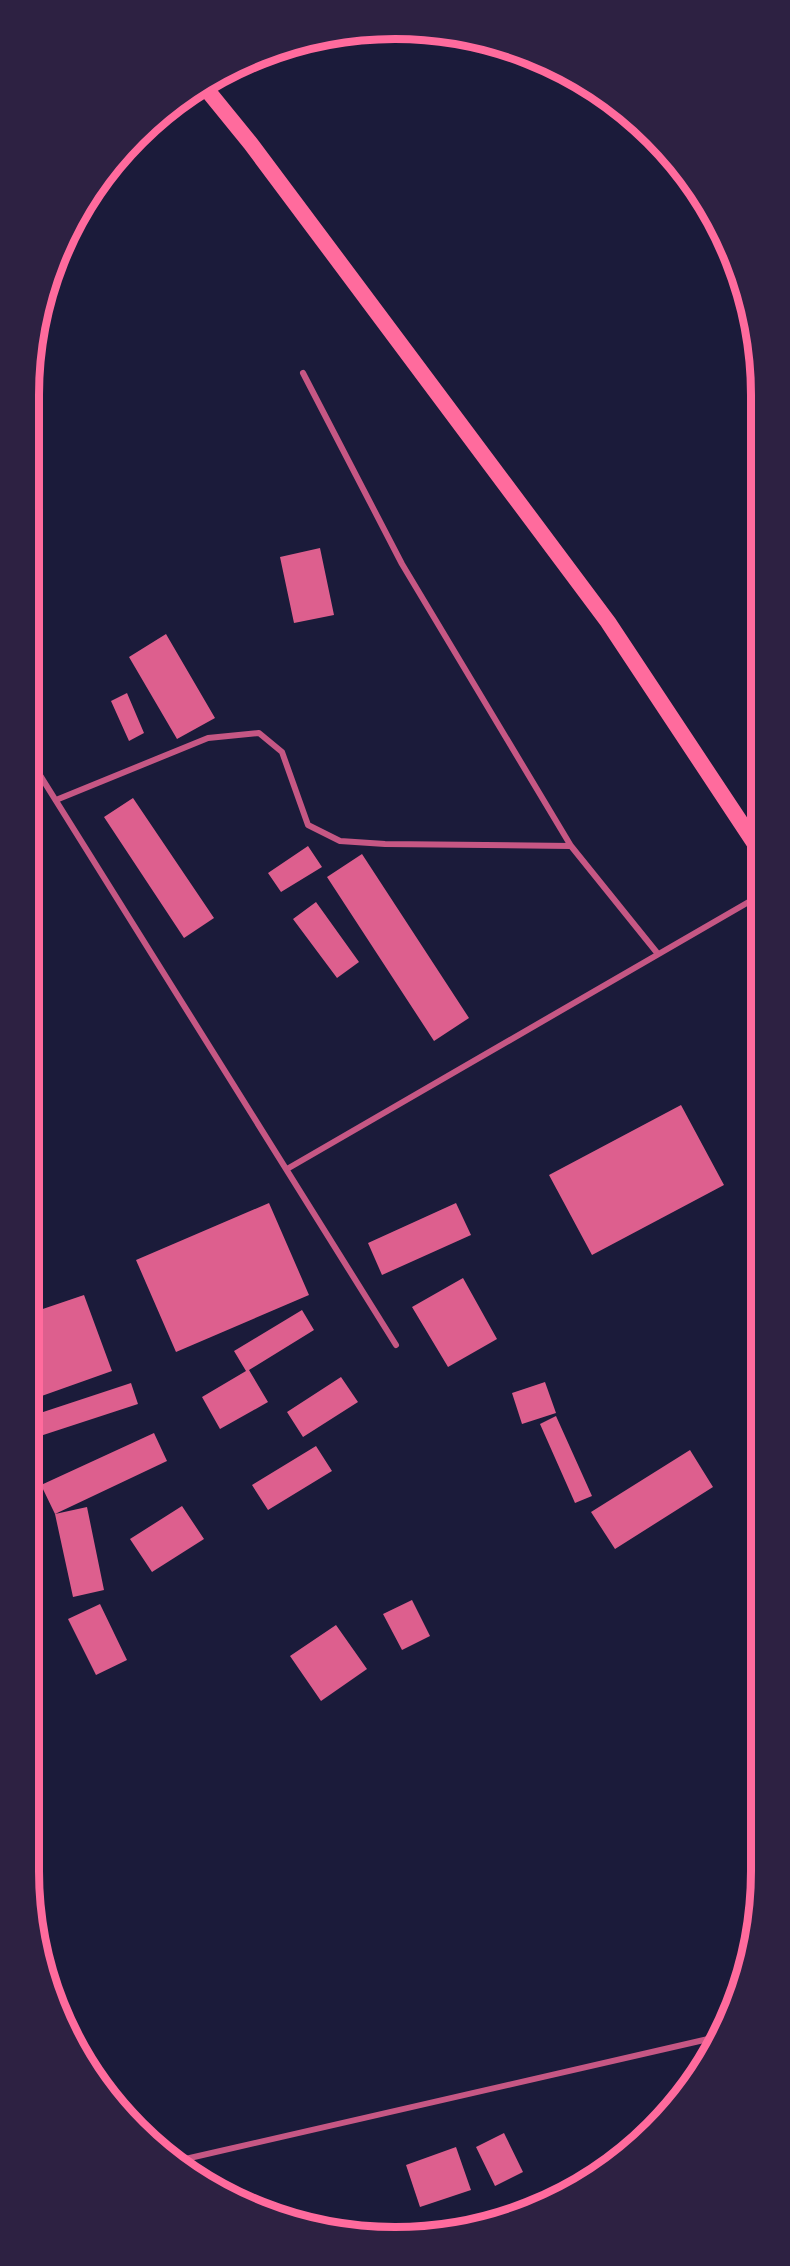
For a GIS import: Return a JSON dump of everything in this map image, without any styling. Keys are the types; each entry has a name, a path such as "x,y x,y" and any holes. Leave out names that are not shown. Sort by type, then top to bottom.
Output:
{"highway":[{"path":"209,92 251,144 608,622 751,838"}],"street":[{"path":"303,373 402,564 571,846 658,954"},
{"path":"57,800 208,738 259,733 282,752 308,825 340,841 385,844 571,846"},
{"path":"39,773 396,1345"},
{"path":"287,1169 751,902"},
{"path":"186,2159 708,2039"}],"building":[{"path":"320,548 334,615 294,623 280,557"},
{"path":"166,634 215,718 177,739 129,657"},
{"path":"127,693 144,733 129,741 111,701"},
{"path":"133,798 214,918 184,938 104,817"},
{"path":"308,846 322,867 281,892 268,873"},
{"path":"362,854 469,1018 434,1041 327,877"},
{"path":"316,902 359,962 337,978 293,919"},
{"path":"681,1105 724,1185 592,1255 549,1175"},
{"path":"269,1203 309,1295 176,1352 136,1260"},
{"path":"456,1203 471,1235 382,1275 368,1243"},
{"path":"463,1278 497,1339 448,1367 412,1307"},
{"path":"84,1295 112,1371 39,1397 39,1310"},
{"path":"302,1310 314,1330 249,1370 268,1402 220,1429 202,1397 246,1371 234,1351"},
{"path":"341,1377 358,1402 303,1437 287,1412"},
{"path":"545,1382 556,1413 522,1424 512,1393"},
{"path":"131,1383 138,1404 39,1436 39,1413"},
{"path":"556,1416 592,1496 575,1503 540,1424"},
{"path":"154,1433 167,1461 55,1514 41,1485"},
{"path":"316,1446 332,1471 268,1510 252,1485"},
{"path":"690,1450 713,1487 615,1549 591,1512"},
{"path":"182,1506 204,1539 152,1572 130,1539"},
{"path":"87,1507 104,1590 73,1597 55,1514"},
{"path":"412,1600 430,1636 402,1650 383,1614"},
{"path":"100,1604 127,1660 96,1675 68,1619"},
{"path":"336,1625 367,1669 321,1701 290,1656"},
{"path":"504,2133 523,2172 495,2186 476,2147"},
{"path":"456,2147 471,2190 420,2207 406,2165"},
{"path":"447,2221 447,2223 441,2224 424,2225"}]}
